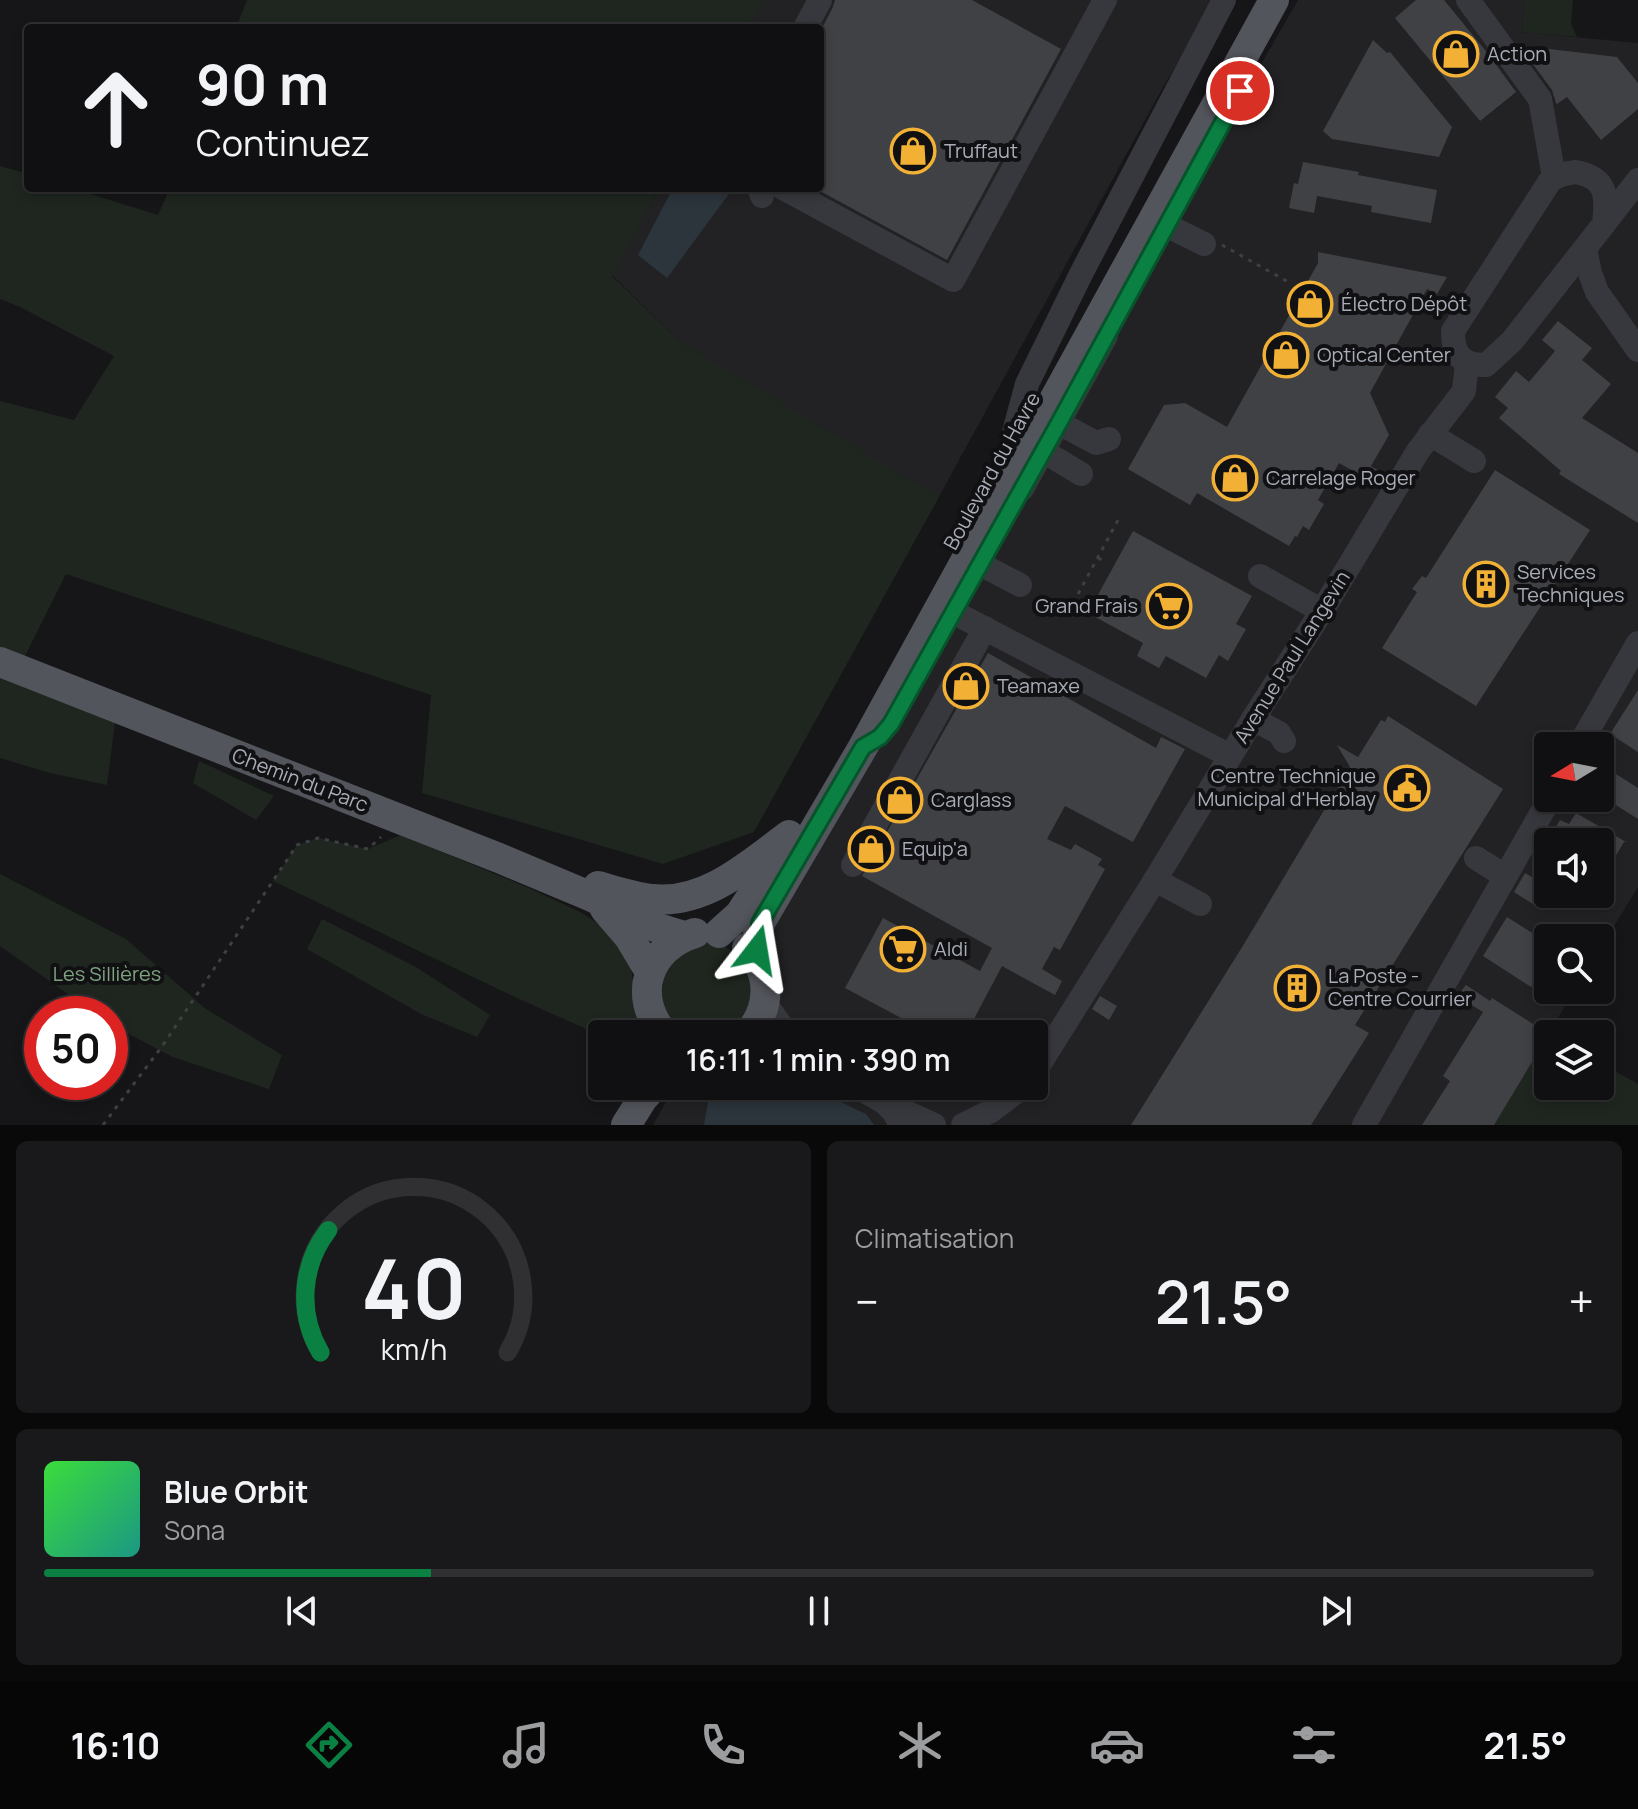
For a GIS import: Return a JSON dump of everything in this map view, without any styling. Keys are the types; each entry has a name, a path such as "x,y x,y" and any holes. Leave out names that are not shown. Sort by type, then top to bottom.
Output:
{"main road":[{"name":"Boulevard du Havre","path":"719,933 740,914 838,752 1252,0"},
{"name":"Boulevard du Havre","path":"765,1003 765,978 758,962 760,923 863,747 1274,0"},
{"name":"Chemin du Parc","path":"0,662 499,858 652,926 684,936"},
{"path":"499,858 635,896 663,899 708,889 733,877 789,835"},
{"name":"Chemin du Parc","path":"599,901 629,937 650,972"},
{"path":"654,1020 647,1000 650,972 663,950 673,942 696,933 719,933 746,947 758,962"},
{"path":"759,1020 765,1003"},
{"path":"626,1125 641,1100"}],"street":[{"path":"807,24 820,0"},
{"path":"770,192 953,280 1105,0"},
{"path":"1014,432 1027,384 1155,129 1224,0"},
{"path":"863,747 880,737 891,724 1290,0"},
{"path":"1468,0 1540,99 1554,177"},
{"path":"1597,181 1626,176 1638,170"},
{"path":"1604,224 1606,201 1597,181 1576,172 1554,177 1453,331 1460,358 1474,365 1486,365 1512,341 1585,249 1638,180"},
{"path":"1166,225 1212,244"},
{"path":"1585,249 1597,292 1638,350"},
{"name":"Avenue Paul Langevin","path":"1048,1051 1430,434 1464,391 1467,363"},
{"path":"1059,423 1096,443 1109,439"},
{"path":"1430,434 1474,461"},
{"path":"1043,451 1081,474"},
{"path":"980,564 1020,585"},
{"path":"1260,576 1322,611"},
{"path":"953,612 1230,756"},
{"path":"853,865 985,628"},
{"path":"1587,732 1638,643"},
{"path":"1253,719 1279,733 1284,741"},
{"path":"1364,1125 1542,812"},
{"path":"1476,858 1505,876"},
{"path":"1155,880 1200,904"},
{"path":"765,1003 777,1020"},
{"path":"1387,1033 1409,1045"},
{"path":"880,1100 934,1125"},
{"path":"963,1125 1006,1100"},
{"path":"884,1102 901,1125"}],"path":[{"path":"1212,244 1292,284"},
{"path":"1078,594 1118,520"},
{"path":"1098,558 1106,562"},
{"path":"103,1125 163,1045 297,845 318,838 368,849 395,818"}],"shaded area":[{"path":"763,0 1216,0 1162,89 935,504 679,341 612,275 658,192 824,192 824,24 750,24"},
{"path":"1298,0 1525,0 1522,32 1638,43 1638,887 1614,926 1534,924 1534,1004 1566,1004 1557,1020 1534,1020 1534,1058 1493,1125 653,1125 667,1100 1048,1100 1048,1020 713,1020"},
{"path":"671,192 730,192 667,278 638,255"},
{"path":"708,1100 836,1100 866,1114 874,1125 704,1125"}],"green space":[{"path":"247,0 763,0 750,24 238,24"},
{"path":"1525,0 1573,0 1571,24 1577,37 1522,32"},
{"path":"0,166 24,173 24,192 84,192 158,215 168,192 658,192 612,276 679,341 939,497 754,832 663,864 422,793 431,695 66,574 19,668 117,707 107,785 50,773 0,758 0,401 74,420 114,356 0,299"},
{"path":"199,761 274,796 256,820 193,783"},
{"path":"401,835 580,912 608,930 631,964 637,1020 588,1020 588,1030 273,881 297,845 318,838 368,849"},
{"name":"Les Sillières","path":"0,874 126,939 206,1009 282,1055 269,1089 173,1057 128,1034 128,996 71,996 0,946"},
{"path":"322,919 416,967 490,1015 477,1037 421,1014 307,949"},
{"path":"703,942 731,950 756,987 743,1020 668,1020 660,1006 666,964"},
{"path":"1534,1058 1534,1100 1614,1100 1614,1071 1638,1084 1638,1125 1493,1125"}],"building":[{"name":"Truffaut","path":"835,0 972,0 1061,49 947,260 822,192 824,24"},
{"name":"Action","path":"1416,0 1444,0 1516,92 1480,121 1395,18"},
{"path":"1373,40 1387,53 1390,52 1452,127 1439,157 1332,139 1323,131"},
{"path":"1521,48 1617,57 1638,83 1638,109 1601,140 1567,97 1556,103 1552,90"},
{"path":"1303,162 1437,190 1431,223 1371,212 1372,206 1317,196 1314,213 1289,208 1294,183 1298,184"},
{"path":"1318,252 1447,277 1437,294 1427,289 1370,393 1389,435 1371,466 1386,475 1380,486 1339,463 1318,500 1324,504 1309,530 1303,526 1289,546 1197,493 1190,505 1128,469 1164,405 1185,403 1227,427 1318,263"},
{"path":"1558,321 1592,348 1582,360 1611,384 1582,418 1638,453 1638,523 1559,474 1561,471 1499,418 1508,408 1495,397 1516,371 1529,382 1555,351 1542,340"},
{"name":"Services Techniques","path":"1495,470 1590,530 1476,706 1382,648 1417,592 1412,589 1422,576 1426,578"},
{"path":"1133,531 1252,596 1236,624 1246,629 1228,661 1219,655 1206,678 1166,656 1159,668 1137,656 1143,643 1088,613"},
{"path":"988,653 1156,748 1161,737 1185,749 1133,842 1065,806 1047,839 1071,850 1075,844 1102,859 1098,865 1105,869 1060,950 1054,947 1042,969 1062,981 1055,995 1002,966 973,1020 905,1020 845,988 883,918 980,971 992,948 862,876"},
{"path":"1638,690 1638,752 1611,732"},
{"name":"La Poste - Centre Courrier","path":"1388,716 1503,789 1355,1025 1369,1033 1311,1125 1131,1125 1350,767 1337,745 1358,757 1381,720 1385,722"},
{"path":"1614,773 1638,788 1638,819 1614,804"},
{"path":"1576,813 1602,828 1555,828 1560,820 1569,824"},
{"path":"1614,835 1624,842 1614,859"},
{"path":"1525,873 1534,878 1534,905 1514,892"},
{"path":"1507,917 1534,934 1534,983 1531,987 1483,956"},
{"path":"1466,985 1534,1025 1534,1059 1494,1125 1422,1125 1450,1081 1443,1076 1483,1012 1457,996"},
{"path":"1100,996 1117,1006 1109,1020 1092,1009"}],"place":[{"name":"Action","path":"1456,54"},
{"name":"Truffaut","path":"913,151"},
{"name":"Électro Dépôt","path":"1310,304"},
{"name":"Optical Center","path":"1286,355"},
{"name":"Carrelage Roger","path":"1235,478"},
{"name":"Services Techniques","path":"1486,584"},
{"name":"Grand Frais","path":"1169,606"},
{"name":"Teamaxe","path":"966,686"},
{"name":"Centre Technique Municipal d'Herblay","path":"1407,788"},
{"name":"Carglass","path":"900,800"},
{"name":"Equip'a","path":"871,849"},
{"name":"Aldi","path":"903,949"},
{"name":"La Poste - Centre Courrier","path":"1297,988"}],"route":[{"path":"757,950 760,923 863,747 880,737 891,724 1240,91"}]}
